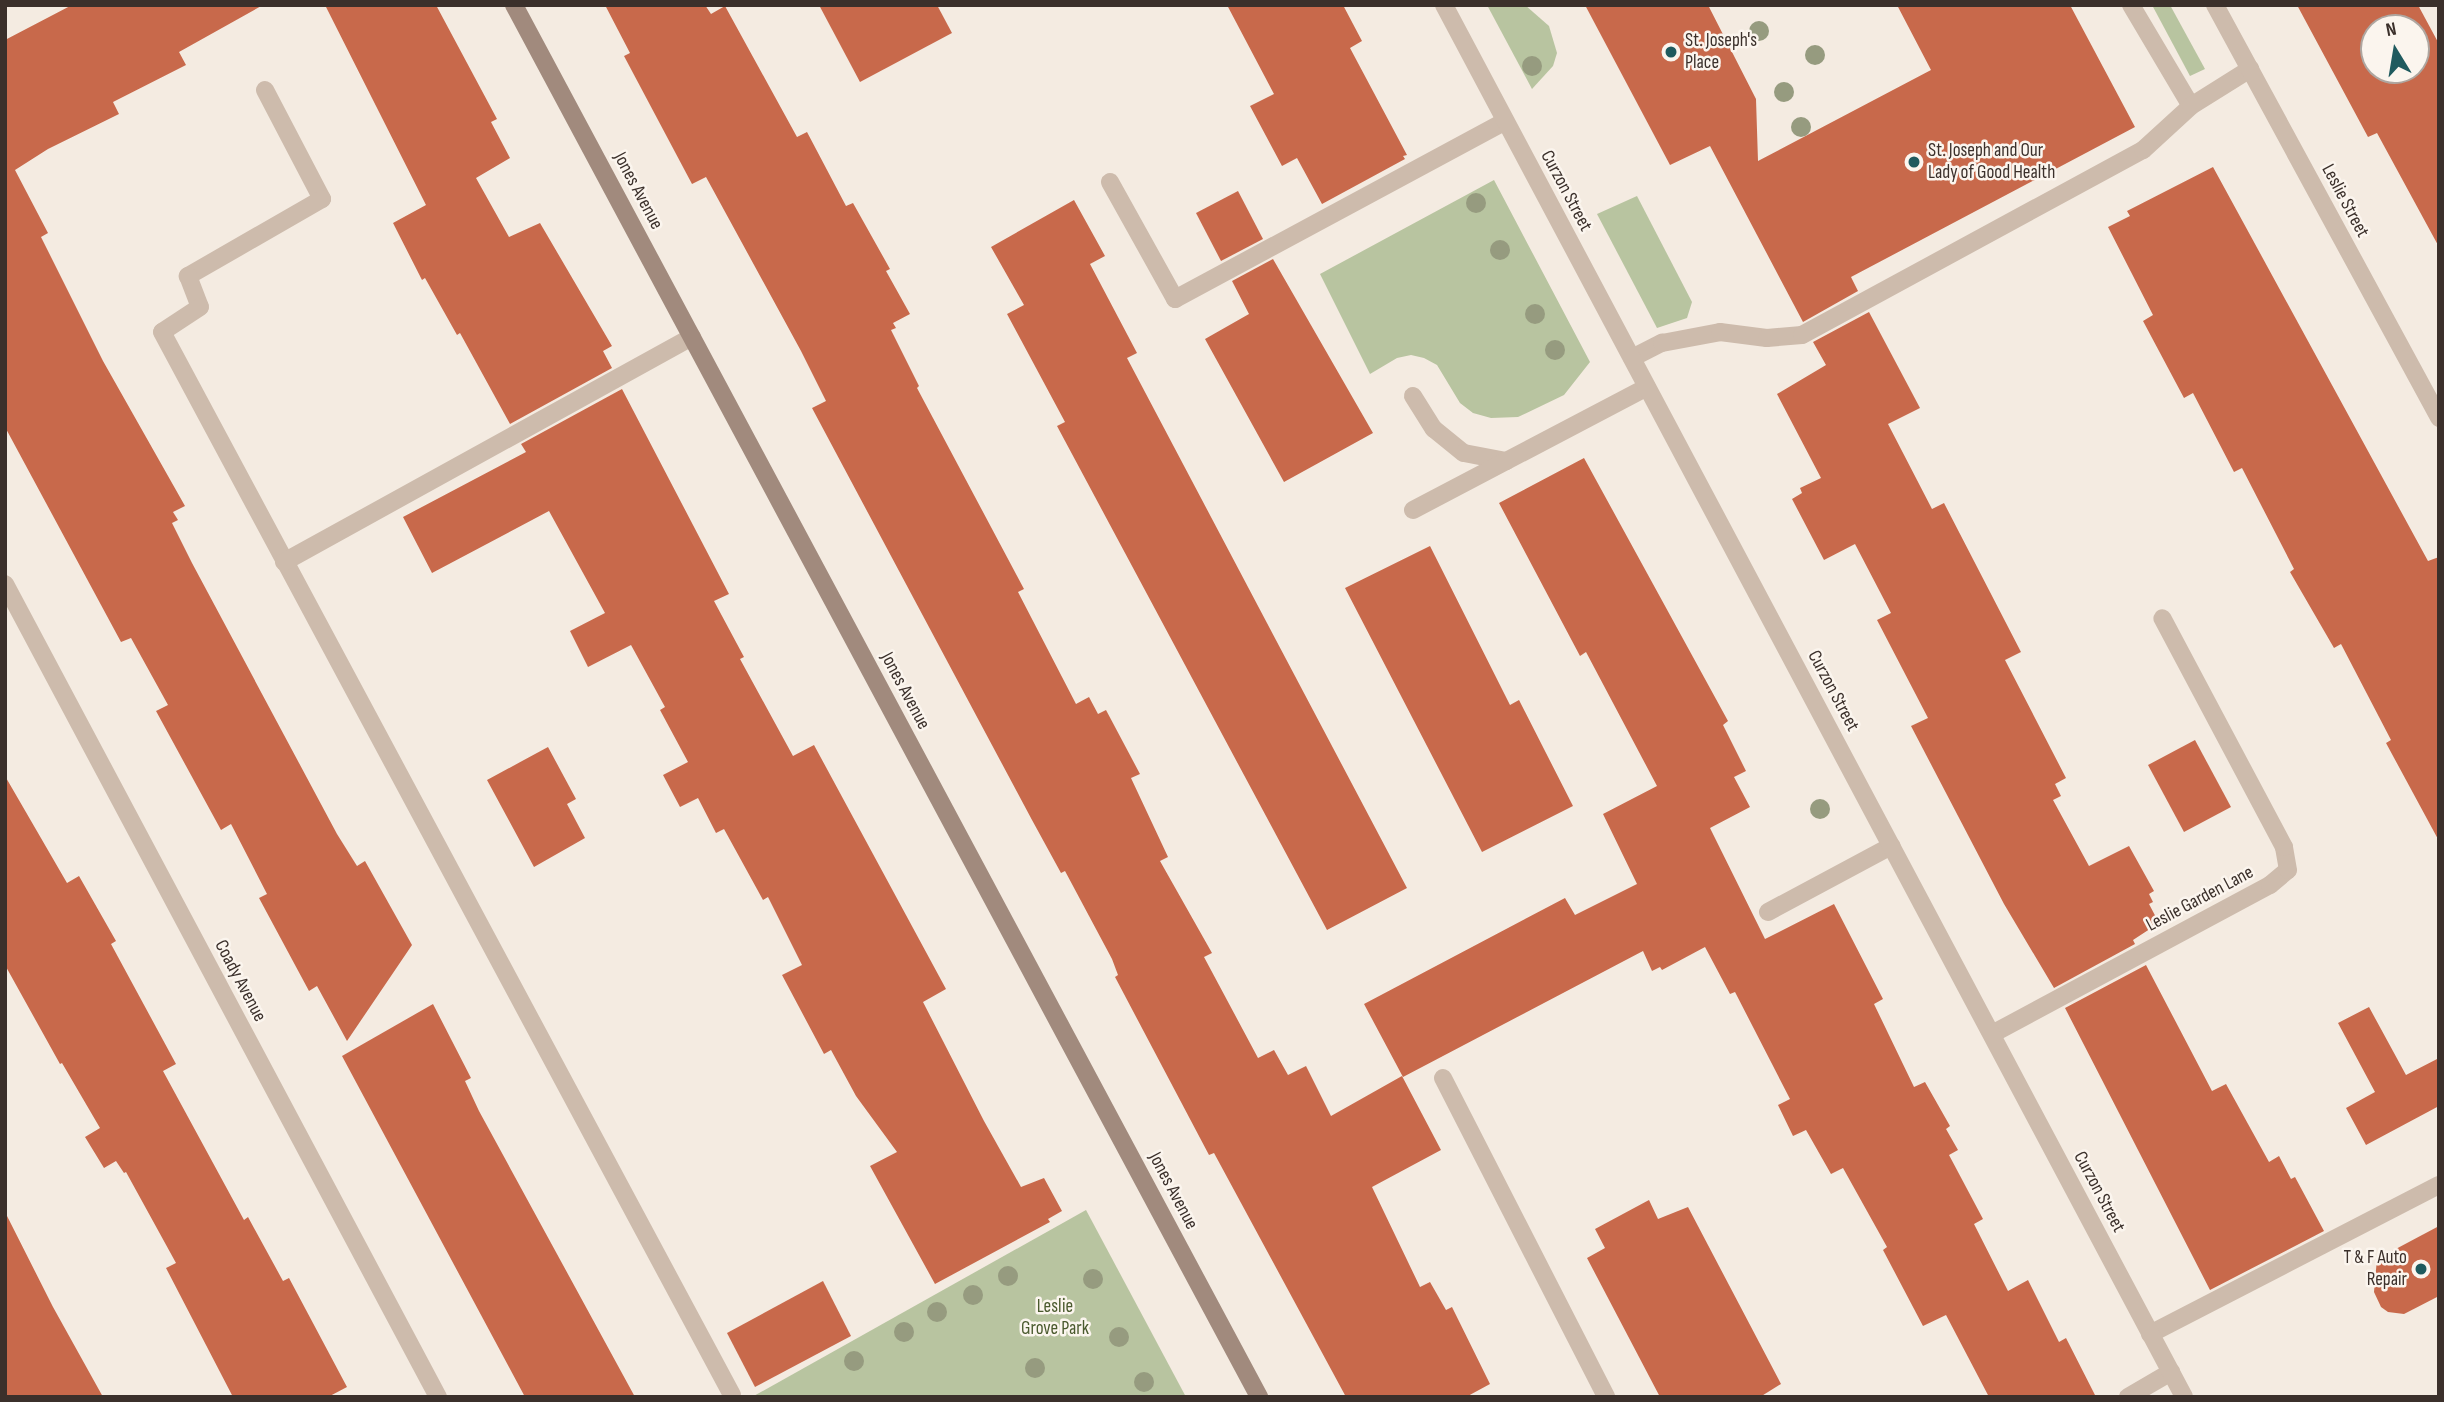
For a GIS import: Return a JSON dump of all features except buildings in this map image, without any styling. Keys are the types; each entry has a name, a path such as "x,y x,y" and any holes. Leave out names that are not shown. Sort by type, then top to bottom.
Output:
{"street":[{"name":"Jones Avenue","path":"514,5 1259,1397"},
{"name":"Curzon Street","path":"1444,5 2184,1397"},
{"path":"2131,5 2190,106"},
{"name":"Leslie Street","path":"2215,5 2439,418"},
{"path":"1632,358 1662,343 1720,332 1767,338 1802,335 2143,150 2190,106 2250,69"},
{"path":"265,90 321,199 188,275 200,307 162,332 732,1395"},
{"path":"1110,182 1175,299 1505,121"},
{"path":"284,562 692,337"},
{"path":"1413,510 1647,387"},
{"path":"1413,396 1434,429 1464,453 1507,461"},
{"name":"Coady Avenue","path":"5,584 438,1397"},
{"name":"Leslie Garden Lane","path":"1992,1034 2270,886 2288,870 2284,847 2162,618"},
{"path":"1768,912 1891,846"},
{"path":"1443,1078 1606,1397"},
{"path":"2150,1334 2439,1185"},
{"path":"2129,1397 2171,1372"}],"green space":[{"path":"1487,5 1525,5 1549,26 1557,53 1553,66 1532,89"},
{"path":"2152,5 2170,5 2205,69 2190,76"},
{"path":"1494,180 1590,362 1564,395 1518,417 1491,418 1473,413 1460,403 1437,365 1424,358 1411,355 1397,358 1370,374 1320,274"},
{"path":"1637,196 1692,302 1687,318 1657,328 1597,214"},
{"name":"Leslie Grove Park","path":"1086,1210 1186,1397 752,1397"}],"place":[{"name":"St. Joseph's Place","path":"1671,52"},
{"name":"St. Joseph and Our Lady of Good Health","path":"1914,162"},
{"name":"T & F Auto Repair","path":"2421,1269"}]}
